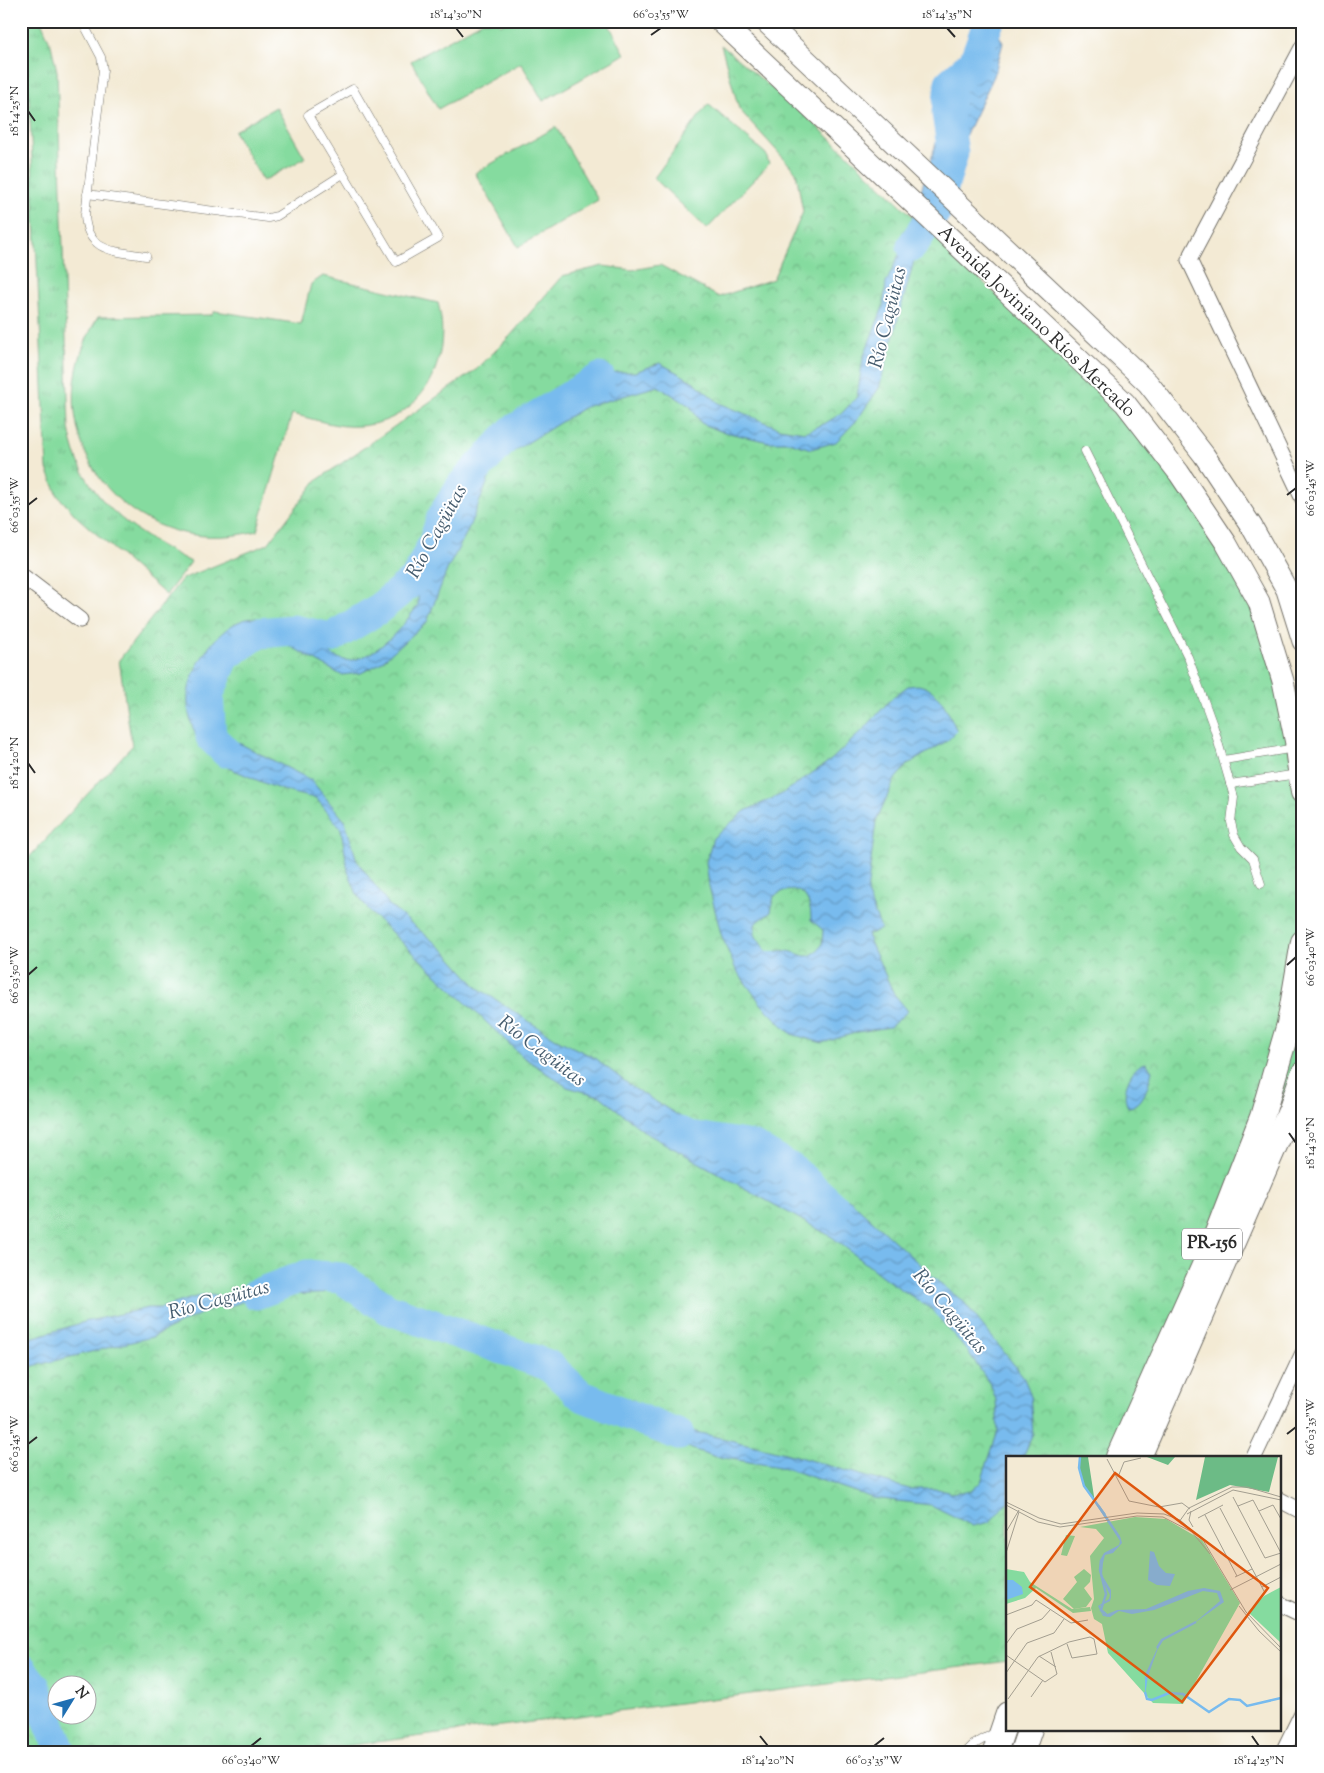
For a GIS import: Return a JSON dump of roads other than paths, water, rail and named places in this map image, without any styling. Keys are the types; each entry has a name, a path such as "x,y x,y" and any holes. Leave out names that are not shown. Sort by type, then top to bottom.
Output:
{"main road":[{"name":"Avenida Joviniano Ríos Mercado","path":"720,21 1125,404 1179,473 1226,543 1259,602 1283,681 1300,748 1302,780"},
{"name":"Avenida Joviniano Ríos Mercado","path":"764,21 1148,383 1204,455 1252,527 1287,590 1303,641"},
{"name":"PR-156","path":"1118,1456 1206,1261 1262,1117 1288,1024 1303,942"},
{"name":"PR-156","path":"1139,1456 1291,1109 1303,1074"},
{"path":"995,1752 1005,1721"},
{"path":"1022,1752 1030,1730"}],"street":[{"path":"1303,46 1189,260 1303,499"},
{"path":"21,575 80,620"},
{"path":"1254,1456 1303,1353"},
{"path":"1282,1501 1303,1512"},
{"path":"1282,1605 1303,1615"},
{"path":"1283,1752 1301,1719"}],"lane":[{"path":"82,21 100,57 104,70 85,221 93,240 104,249 146,256"},
{"path":"353,89 438,238 396,262 344,174 308,115 353,89"},
{"path":"87,194 268,218 277,216 344,174"},
{"path":"1085,451 1188,656 1224,760 1234,797 1231,822 1234,835 1240,847 1253,859 1261,884"},
{"path":"1224,760 1300,748"},
{"path":"1230,784 1302,780"},
{"path":"966,1752 1005,1721"}],"water":[{"path":"989,21 992,21 1003,43 994,76 957,153 918,246 879,388 857,420 836,442 811,449 789,442 769,442 720,431 701,423 690,406 658,386 585,407 508,455 490,476 467,532 447,570 427,622 379,664 361,673 341,675 276,638 268,630 247,633 218,664 209,679 206,690 207,715 229,738 311,780 345,821 357,861 390,906 445,951 478,988 556,1039 593,1057 635,1089 753,1161 780,1174 814,1183 850,1200 941,1284 964,1302 1023,1376 1030,1393 1033,1434 1023,1456 1006,1456 1006,1503 990,1522 973,1526 931,1505 873,1498 785,1468 713,1456 692,1449 639,1423 642,1415 662,1424 785,1453 909,1489 938,1489 951,1493 971,1491 981,1482 998,1431 996,1400 991,1386 967,1350 931,1309 887,1280 832,1237 646,1133 600,1096 567,1087 523,1057 370,912 357,894 348,871 341,829 316,798 274,787 227,767 215,759 199,742 189,716 188,707 190,683 202,657 221,634 232,625 244,620 256,618 264,620 315,644 333,655 347,660 362,657 381,646 398,630 418,605 418,580 423,555 459,500 479,459 500,444 512,425 543,419 559,406 573,384 588,377 617,372 635,372 660,363 694,382 719,403 779,428 805,432 824,424 842,413 857,397 863,358 883,307 886,283 904,244 938,137 972,72"},
{"path":"918,685 926,687 938,696 957,731 947,741 907,765 895,779 876,821 867,893 881,929 867,935 894,994 908,1011 890,1027 858,1032 822,1043 791,1034 762,1005 736,970 721,934 709,886 706,862 713,838 745,811 782,794 831,760 864,729 893,697 908,686","holes":["796,890 808,902 811,920 823,930 822,945 812,955 808,956 786,951 766,951 755,935 755,924 771,912 774,896 784,891"]},
{"path":"1146,1063 1152,1070 1145,1093 1138,1103 1128,1107 1125,1095 1128,1081 1135,1069"},
{"path":"335,1272 336,1288 320,1294 262,1295 230,1306 213,1308 152,1337 21,1369 21,1341 88,1321 148,1308 161,1308 202,1295 236,1296 277,1279 301,1280"}],"waterway":[{"name":"Río Cagüitas","path":"912,246 937,209 953,153 947,113 950,83 974,62 989,21"},
{"name":"Río Cagüitas","path":"226,752 211,737 208,695 225,656 259,633 293,630 331,638 377,610 416,578 434,542 442,517 462,485 512,431 600,378"},
{"name":"Río Cagüitas","path":"679,1132 689,1136 752,1146 792,1169 835,1208"},
{"name":"Río Cagüitas","path":"256,1294 307,1275 341,1278 388,1309 548,1365 582,1396 679,1435"},
{"name":"Río Cagüitas","path":"21,1669 35,1687 61,1752"}]}
